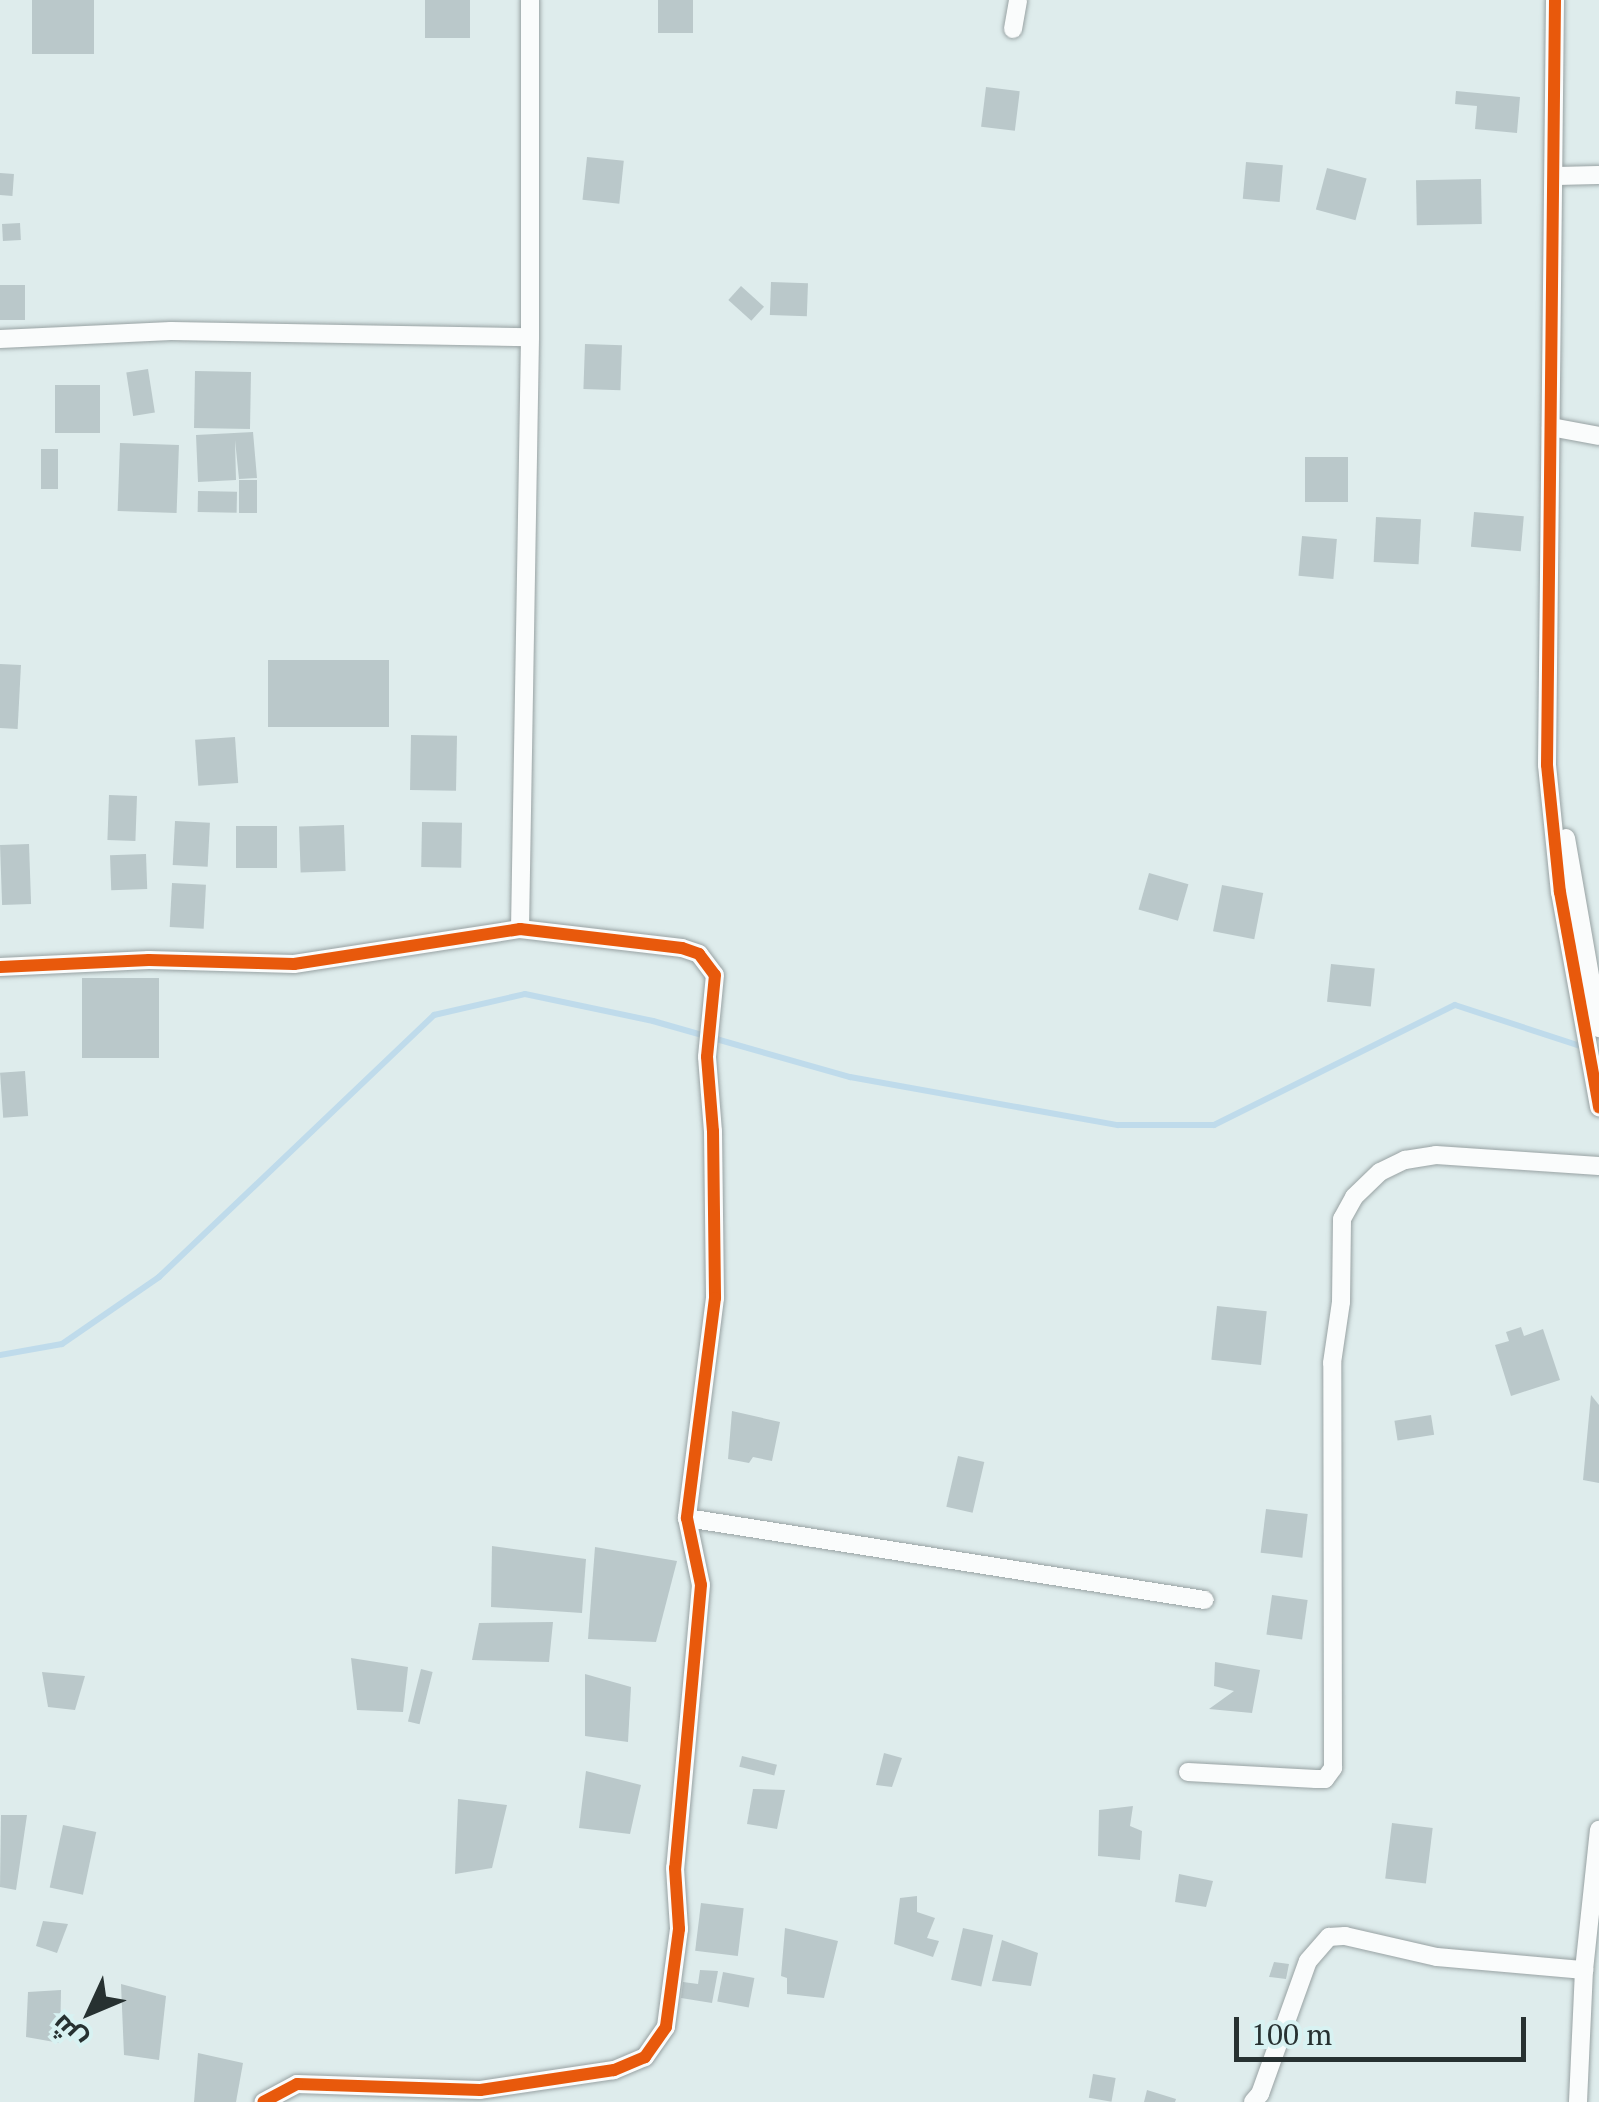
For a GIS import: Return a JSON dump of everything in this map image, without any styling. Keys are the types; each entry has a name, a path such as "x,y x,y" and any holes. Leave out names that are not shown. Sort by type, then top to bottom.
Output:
{"street":[{"path":"520,929 530,338 530,0"},
{"path":"1013,29 1018,0"},
{"path":"1555,0 1547,766 1563,912 1599,1107"},
{"path":"1556,176 1599,175"},
{"path":"0,339 170,331 530,338"},
{"path":"1551,427 1599,436"},
{"path":"1547,766 1560,802 1599,1028"},
{"path":"0,967 149,960 294,964 520,929 682,948 698,954 715,975 707,1057 713,1130 714,1298 687,1518 701,1585 675,1868 678,1928 666,2027 646,2056 614,2070 480,2090 297,2084 263,2102"},
{"path":"1188,1772 1324,1779 1333,1768 1332,1362 1341,1302 1342,1220 1354,1197 1380,1172 1404,1160 1436,1155 1599,1166"},
{"path":"687,1518 1205,1600"},
{"path":"1578,2102 1584,1970 1599,1830"},
{"path":"1253,2102 1260,2094 1308,1961 1329,1937 1346,1936 1438,1957 1584,1970"}],"building":[{"path":"32,0 94,0 94,54 32,54"},
{"path":"425,0 470,0 470,38 425,38"},
{"path":"658,0 693,0 693,33 658,33"},
{"path":"986,87 1020,91 1015,131 981,127"},
{"path":"1456,91 1520,97 1517,133 1475,129 1477,106 1455,104"},
{"path":"587,157 624,161 619,204 583,200"},
{"path":"1246,162 1283,165 1280,202 1243,199"},
{"path":"1327,168 1367,179 1355,220 1316,210"},
{"path":"0,173 14,174 12,196 0,195"},
{"path":"1481,179 1482,224 1417,225 1416,180"},
{"path":"20,223 21,240 3,241 2,224"},
{"path":"771,282 808,283 807,316 770,315"},
{"path":"0,285 25,285 25,320 0,320"},
{"path":"741,286 764,307 751,321 728,300"},
{"path":"585,344 622,345 620,390 583,389"},
{"path":"148,369 155,412 133,416 126,372"},
{"path":"195,371 251,372 250,429 194,428"},
{"path":"55,385 100,385 100,433 55,433"},
{"path":"253,432 257,478 239,479 235,440 236,480 198,482 196,435"},
{"path":"120,443 179,445 177,513 118,511"},
{"path":"41,449 58,449 58,489 41,489"},
{"path":"1305,457 1348,457 1348,502 1305,502"},
{"path":"239,480 257,480 257,513 239,513"},
{"path":"198,491 237,492 237,513 198,512"},
{"path":"1474,512 1524,516 1521,551 1471,547"},
{"path":"1376,517 1421,519 1419,564 1374,562"},
{"path":"1302,536 1337,539 1333,579 1299,576"},
{"path":"268,660 389,660 389,727 268,727"},
{"path":"0,664 21,665 18,729 0,728"},
{"path":"411,735 457,736 456,791 410,790"},
{"path":"235,737 238,783 198,786 195,740"},
{"path":"109,795 137,796 135,841 107,840"},
{"path":"175,821 210,823 208,867 173,865"},
{"path":"422,822 462,823 461,868 421,867"},
{"path":"344,825 346,871 301,873 299,827"},
{"path":"236,826 277,826 277,868 236,868"},
{"path":"29,844 31,904 2,905 0,845"},
{"path":"146,854 147,889 111,890 110,855"},
{"path":"1149,873 1188,884 1178,921 1139,910"},
{"path":"172,883 206,885 204,929 170,927"},
{"path":"1222,885 1263,893 1254,939 1213,931"},
{"path":"1331,964 1375,969 1371,1006 1327,1002"},
{"path":"82,978 159,978 159,1058 82,1058"},
{"path":"25,1071 28,1116 3,1118 0,1073"},
{"path":"1217,1306 1267,1311 1261,1365 1211,1360"},
{"path":"1521,1327 1524,1336 1543,1329 1560,1380 1511,1396 1495,1345 1509,1341 1506,1332"},
{"path":"1591,1395 1599,1405 1599,1483 1583,1480"},
{"path":"732,1411 780,1422 772,1461 753,1457 749,1463 728,1459"},
{"path":"1431,1415 1434,1435 1398,1441 1394,1421"},
{"path":"958,1456 984,1462 973,1513 946,1507"},
{"path":"1266,1509 1308,1514 1302,1558 1261,1553"},
{"path":"492,1546 586,1559 582,1613 491,1607"},
{"path":"595,1547 677,1561 656,1642 588,1639"},
{"path":"1272,1595 1308,1600 1302,1640 1266,1635"},
{"path":"553,1622 549,1662 472,1660 479,1623"},
{"path":"351,1658 408,1667 403,1712 357,1710"},
{"path":"1215,1662 1260,1670 1252,1713 1209,1709 1234,1691 1214,1686"},
{"path":"421,1669 433,1672 420,1724 408,1721"},
{"path":"42,1672 85,1676 75,1710 48,1707"},
{"path":"585,1674 631,1687 628,1742 585,1736"},
{"path":"884,1753 902,1758 892,1787 876,1785"},
{"path":"742,1756 777,1765 774,1775 739,1767"},
{"path":"586,1771 641,1785 630,1834 579,1828"},
{"path":"753,1789 785,1790 777,1829 747,1824"},
{"path":"458,1799 507,1805 492,1868 455,1874"},
{"path":"1133,1806 1130,1826 1142,1831 1140,1860 1098,1856 1099,1810"},
{"path":"1,1815 27,1815 16,1890 0,1887"},
{"path":"1392,1823 1433,1828 1426,1884 1385,1879"},
{"path":"63,1825 96,1832 83,1895 50,1888"},
{"path":"1179,1874 1213,1881 1206,1907 1175,1902"},
{"path":"917,1896 917,1912 935,1918 927,1938 939,1941 933,1957 894,1944 900,1898"},
{"path":"701,1903 744,1908 738,1956 695,1951"},
{"path":"43,1921 68,1924 57,1953 36,1946"},
{"path":"785,1928 838,1941 824,1998 787,1994 787,1978 781,1976"},
{"path":"963,1928 993,1935 981,1987 951,1980"},
{"path":"1002,1940 1038,1953 1031,1986 992,1981"},
{"path":"1274,1962 1289,1964 1286,1979 1269,1977"},
{"path":"700,1970 718,1971 712,2003 681,1998 683,1982 698,1984"},
{"path":"723,1972 754,1978 749,2008 717,2001"},
{"path":"121,1984 166,1996 159,2060 124,2055"},
{"path":"61,1990 60,2043 26,2037 28,1992"},
{"path":"198,2053 243,2063 236,2102 194,2102"},
{"path":"1093,2074 1116,2078 1111,2102 1089,2098"},
{"path":"1147,2090 1176,2099 1175,2102 1144,2102"}],"waterway":[{"path":"0,1355 62,1344 159,1277 434,1015 525,994 653,1021 850,1077 1118,1125 1214,1125 1455,1005 1599,1052"}],"cycle path":[{"path":"1555,0 1547,765 1560,892 1599,1107"},
{"path":"0,967 149,960 294,964 520,929 682,948 699,954 715,975 707,1057 713,1131 715,1298 687,1518 701,1585 675,1868 679,1929 666,2027 645,2057 614,2070 480,2090 297,2084 263,2102"}]}
